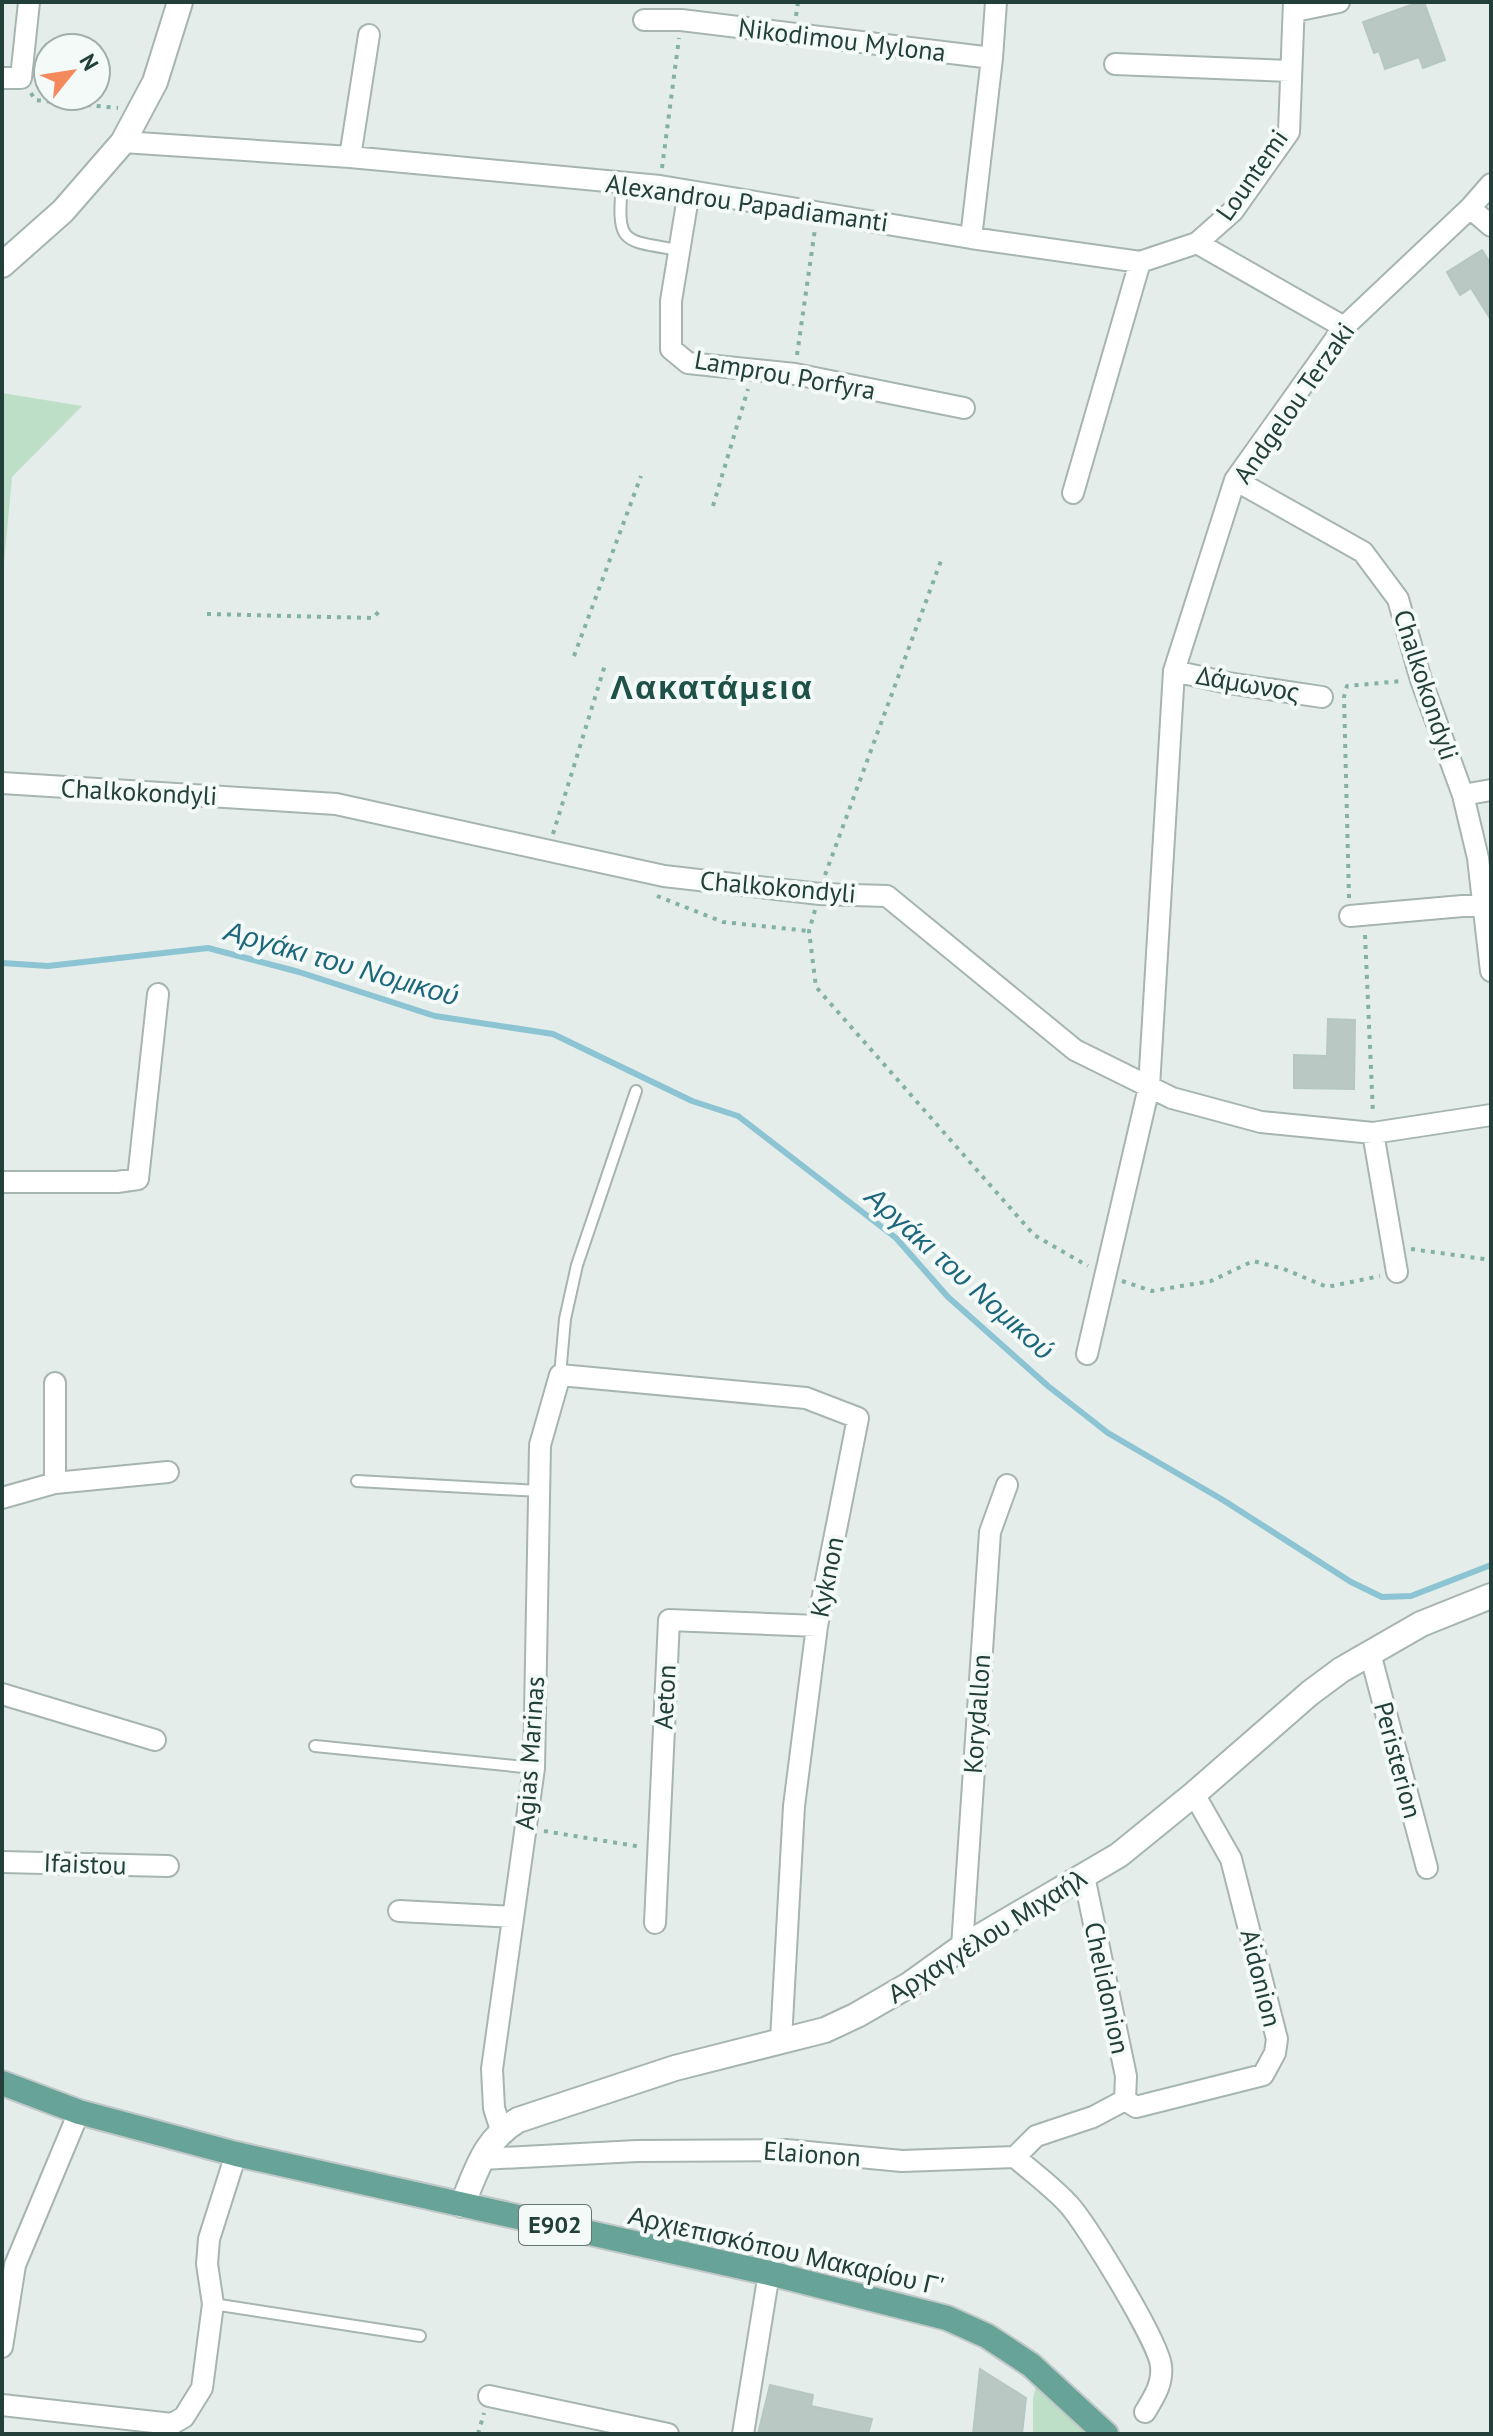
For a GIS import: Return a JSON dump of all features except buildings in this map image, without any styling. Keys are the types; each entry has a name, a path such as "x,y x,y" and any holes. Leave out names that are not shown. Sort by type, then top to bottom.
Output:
{"main road":[{"name":"Αρχιεπισκόπου Μακαρίου Γ'","path":"2,2083 79,2112 236,2154 769,2273 947,2318 987,2336 1031,2365 1106,2434"}],"street":[{"path":"11,78 29,2"},
{"path":"3,262 63,211 123,142 155,82 180,2"},
{"path":"971,238 996,2"},
{"path":"1294,6 1339,2"},
{"name":"Lountemi","path":"1197,243 1233,211 1289,132 1294,6"},
{"name":"Nikodimou Mylona","path":"644,20 681,11 992,58"},
{"path":"350,157 369,35"},
{"path":"1115,64 1291,71"},
{"name":"Alexandrou Papadiamanti","path":"123,142 350,157 660,186 971,238 1140,262 1197,243"},
{"name":"Andgelou Terzaki","path":"1087,1354 1149,1087 1174,671 1235,480 1344,327 1470,208 1491,184"},
{"name":"Lamprou Porfyra","path":"689,191 671,301 671,349 688,363 795,374 964,408"},
{"path":"1470,208 1491,226"},
{"path":"1197,243 1344,327"},
{"path":"1073,493 1140,262"},
{"name":"Chalkokondyli","path":"1235,480 1363,552 1398,599 1421,680 1463,795 1478,858 1491,971"},
{"name":"Δάμωνος","path":"1174,671 1228,683 1322,697"},
{"name":"Chalkokondyli","path":"2,783 336,804 664,876 820,894 887,896 1075,1050 1172,1098 1261,1122 1373,1133 1491,1115"},
{"path":"1463,795 1491,790"},
{"path":"1357,915 1485,904"},
{"path":"2,1182 117,1182 138,1179 158,994"},
{"path":"1373,1133 1397,1272"},
{"name":"Agias Marinas","path":"501,2130 494,2108 492,2069 534,1768 540,1445 560,1375"},
{"name":"Kyknon","path":"560,1375 806,1398 858,1418 817,1626 794,1806 781,2040"},
{"path":"55,1383 55,1483"},
{"path":"2,1498 55,1483 168,1472"},
{"name":"Korydallon","path":"962,1947 990,1532 1007,1485"},
{"name":"Αρχαγγέλου Μιχαήλ","path":"501,2130 518,2120 660,2073 825,2030 857,2015 909,1985 962,1947 1119,1855 1310,1693 1370,1653 1421,1624 1491,1596"},
{"name":"Aeton","path":"655,1923 669,1620 817,1626"},
{"name":"Peristerion","path":"1370,1653 1427,1868"},
{"path":"2,1694 155,1740"},
{"name":"Aidonion","path":"1125,2100 1136,2107 1263,2075 1275,2053 1277,2039 1231,1859 1194,1794"},
{"name":"Ifaistou","path":"2,1862 168,1866"},
{"name":"Chelidonion","path":"1084,1876 1126,2076 1125,2100"},
{"path":"399,1911 513,1917"},
{"path":"1125,2100 1093,2117 1036,2136 1015,2157 1070,2206 1089,2231 1153,2341 1161,2365 1159,2388 1145,2412"},
{"path":"2,2347 8,2262 79,2112"},
{"path":"462,2205 490,2142 501,2130"},
{"name":"Elaionon","path":"482,2159 637,2151 786,2150 902,2161 1015,2157"},
{"path":"2,2405 172,2424 184,2417 202,2388 213,2304 207,2264 209,2239 236,2154"},
{"path":"743,2434 769,2273"},
{"path":"489,2396 668,2434"}],"lane":[{"path":"622,182 621,232 632,242 679,250"},
{"path":"560,1375 565,1319 577,1265 636,1091"},
{"path":"357,1481 539,1491"},
{"path":"315,1746 534,1768"},
{"path":"213,2304 420,2336"}],"path":[{"path":"660,186 681,11"},
{"path":"11,78 35,100 140,110"},
{"path":"795,374 818,211"},
{"path":"713,506 754,370"},
{"path":"574,656 641,476"},
{"path":"942,558 830,855 809,931 816,987 1034,1235 1105,1276 1152,1291 1211,1281 1253,1261 1284,1269 1327,1287 1397,1272"},
{"path":"207,614 373,618 381,609"},
{"path":"548,852 605,665"},
{"path":"1373,1133 1344,697 1347,686 1421,680"},
{"path":"650,892 723,922 809,931"},
{"path":"1393,1246 1491,1260"},
{"path":"526,1828 658,1850"}],"green space":[{"path":"2,393 82,406 12,477 2,585"},
{"path":"1036,2386 1068,2411 1090,2434 1033,2434"}],"waterway":[{"name":"Αργάκι του Νομικού","path":"2,963 48,966 208,948 299,972 435,1016 553,1034 692,1101 738,1116 896,1238 948,1297 1048,1386 1108,1433 1223,1500 1351,1582 1382,1597 1411,1596 1491,1565"}],"district":[{"name":"Λακατάμεια","path":"712,687"}]}
